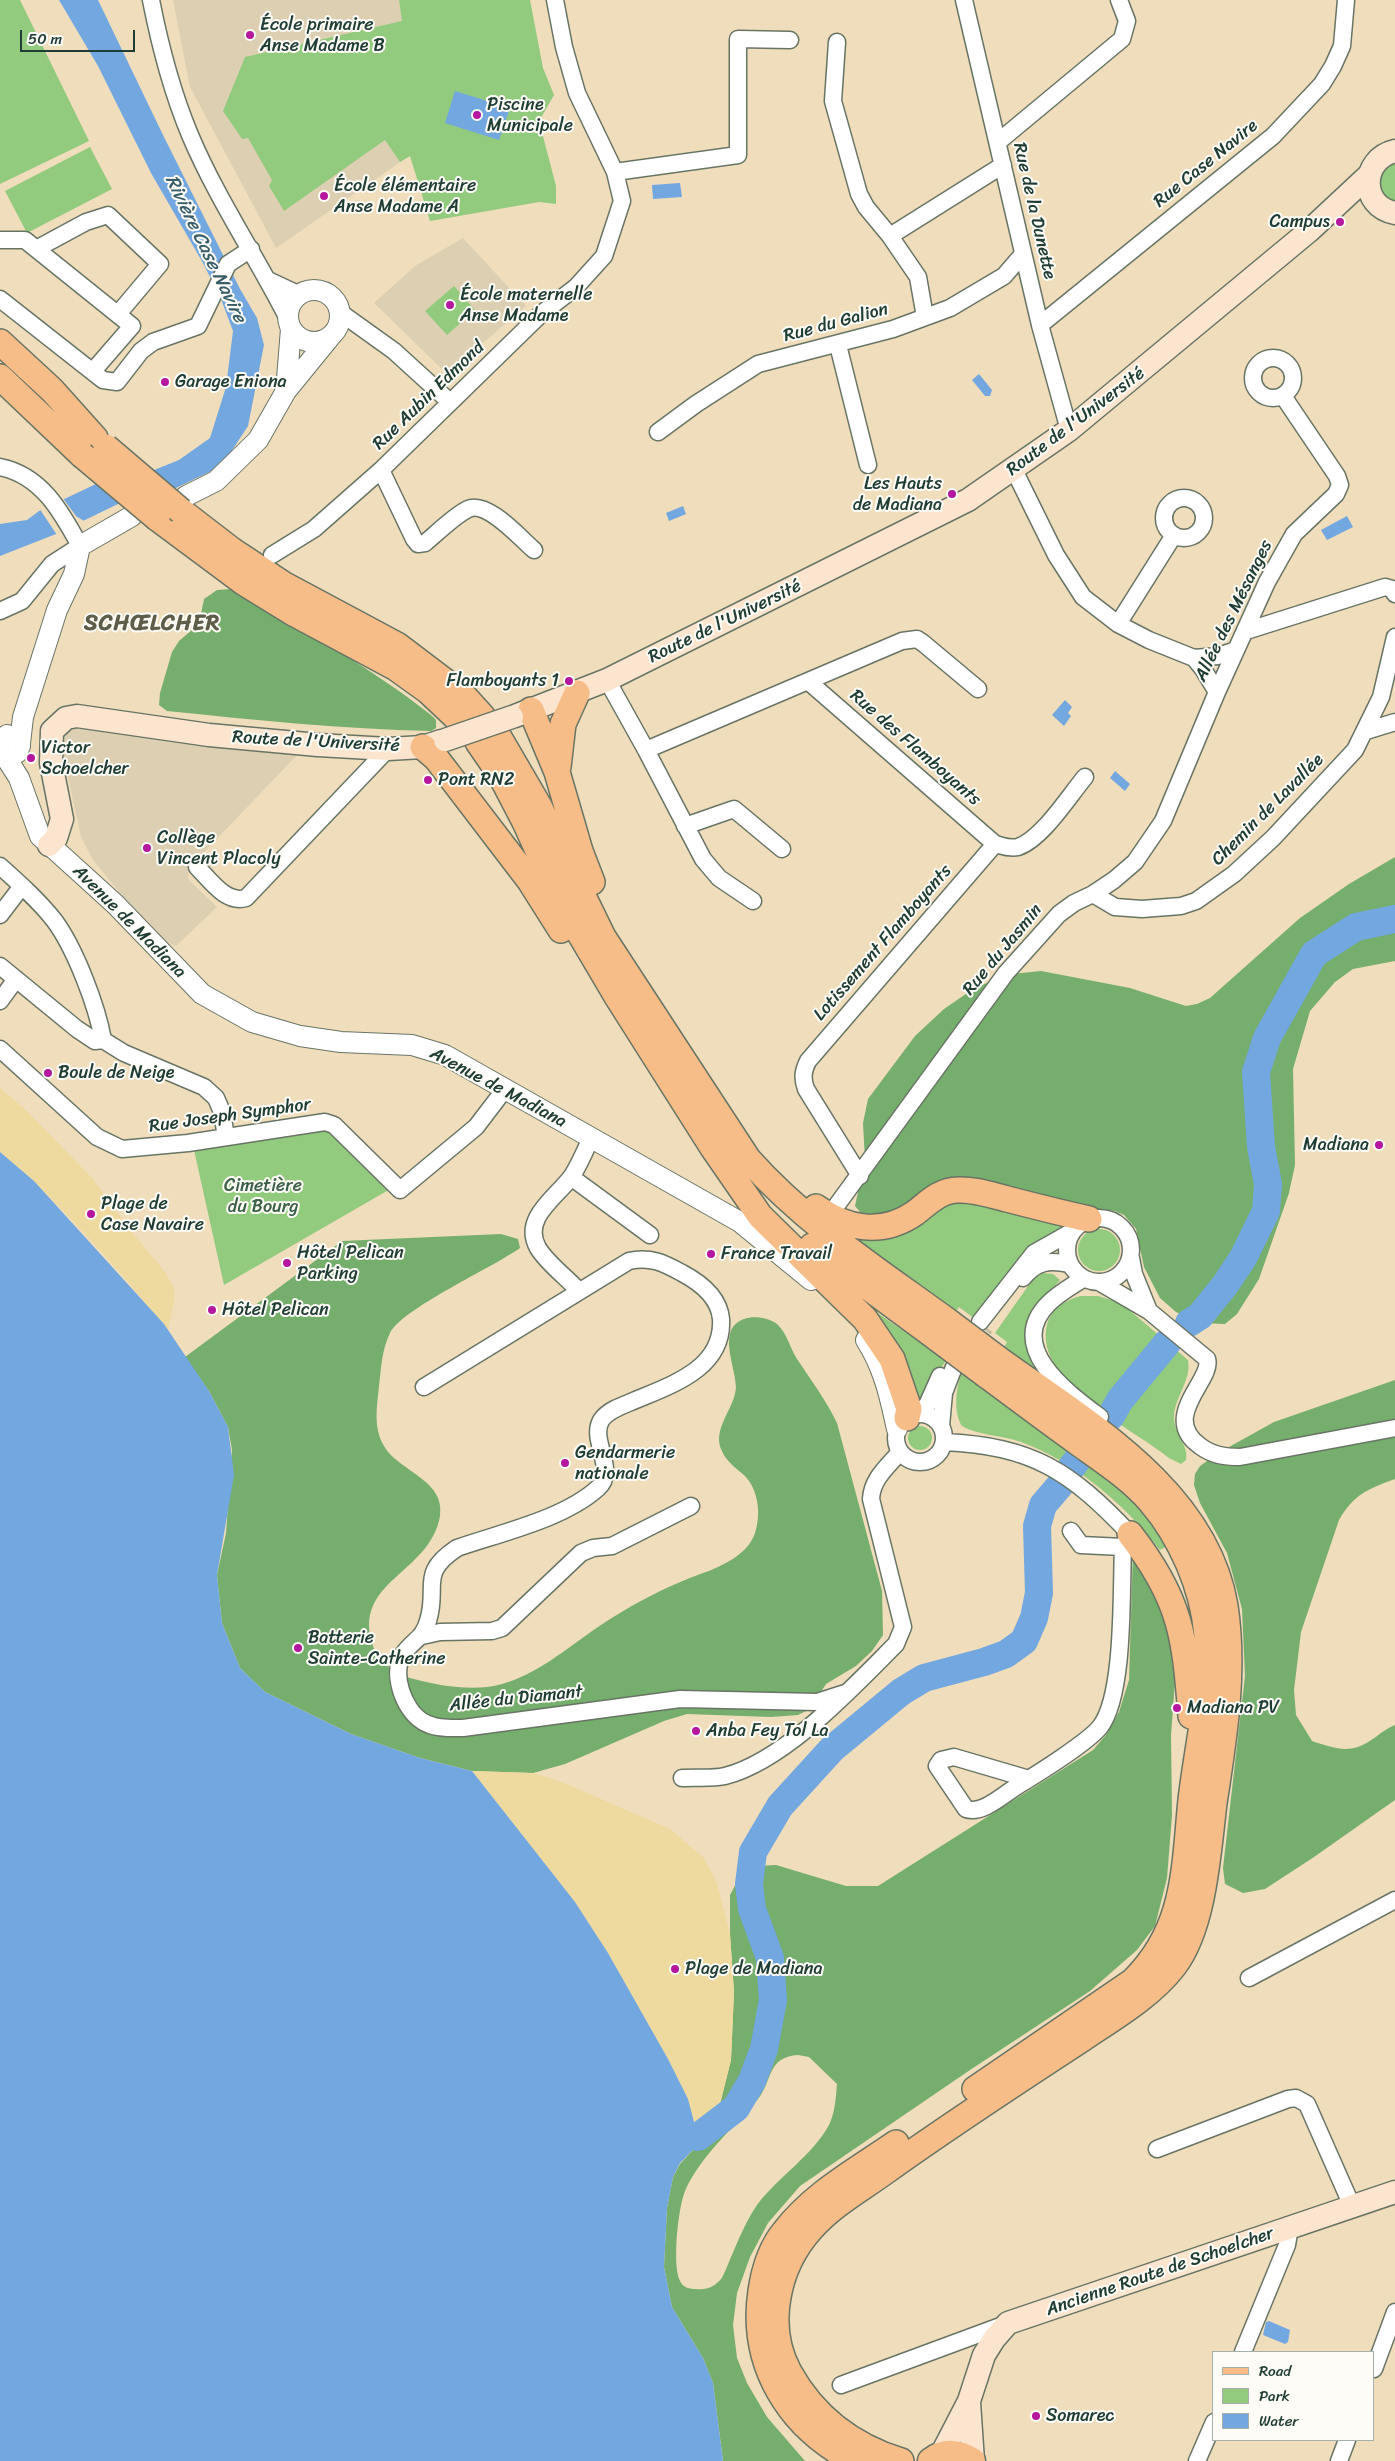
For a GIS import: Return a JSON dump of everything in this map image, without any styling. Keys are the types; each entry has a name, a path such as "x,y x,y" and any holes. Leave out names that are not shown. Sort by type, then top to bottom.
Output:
{"highway":[{"path":"936,2458 958,2454 973,2461"}],"main road":[{"name":"Route de l'Université","path":"49,845 56,838 62,819 51,763 52,731 66,718 78,716 208,735 388,749 434,743 494,724 607,680 968,500 1014,470 1069,430 1309,232 1368,176 1374,163 1386,153 1395,150"},
{"path":"1368,176 1370,194 1374,202 1381,208 1395,213"},
{"name":"Route de l'Université","path":"1309,232 1346,210 1374,202"},
{"path":"0,342 52,390 144,517 295,614 396,668 428,691 494,724 539,806 603,937 636,988"},
{"path":"0,364 94,447"},
{"path":"0,377 94,447"},
{"path":"0,393 94,447 184,503 233,551 283,584 397,645 463,695 494,724 557,772"},
{"path":"577,693 563,724 557,772 580,851 636,988 666,1055 713,1148 760,1216 850,1303 878,1336 895,1367 909,1409 907,1420"},
{"path":"494,724 500,774 580,934 666,1055 748,1159 777,1192 943,1330 992,1366 1081,1422 1161,1484 1189,1520 1208,1551 1224,1598 1228,1640 1224,1733 1202,1894 1183,1952 1173,1967 1141,1998 932,2138 825,2214 808,2232 789,2260 781,2278 776,2323 785,2364 797,2387 831,2426 858,2444 901,2461"},
{"path":"434,743 436,758 530,882 600,987 666,1055 702,1079 757,1151 813,1205 835,1220 859,1227 885,1226 906,1218 939,1194 963,1190 1081,1225"},
{"path":"713,1148 764,1205 830,1261 943,1330"},
{"path":"855,2461 824,2442 811,2431 787,2404 765,2363 759,2340 760,2300 764,2276 782,2234 814,2198 1133,1982 1150,1964 1168,1936 1177,1910 1185,1864 1207,1675 1207,1635 1198,1592 1184,1554 1164,1518 1135,1486 1116,1449"},
{"path":"1127,1540 1160,1574 1179,1623 1187,1656 1194,1774"},
{"name":"Ancienne Route de Schoelcher","path":"1008,2324 1395,2192"},
{"path":"936,2458 969,2401 984,2355 994,2339 1008,2324"},
{"path":"969,2401 973,2461"}],"street":[{"path":"151,0 167,68 190,135 223,203 268,280 289,323 304,341 313,342 335,327 359,325 394,351 450,402"},
{"name":"Rue Aubin Edmond","path":"272,555 314,529 381,470 541,314 576,287 604,256 622,201 616,172 577,93 564,47 555,0"},
{"name":"Rue de la Dunette","path":"964,0 1040,325 1069,430"},
{"path":"998,142 1122,40 1127,21 1119,0"},
{"name":"Rue Case Navire","path":"1040,325 1273,136 1322,84 1342,46 1346,0"},
{"path":"616,172 738,155 738,40 790,40"},
{"path":"836,42 833,102 859,194 866,207 890,236 918,277 925,317"},
{"path":"890,236 1003,165"},
{"path":"36,249 86,222 108,216 160,264 118,314"},
{"path":"0,240 22,239 132,326 93,371"},
{"path":"0,299 104,380 116,382 141,351 153,342 198,326 228,264 251,250"},
{"name":"Rue du Galion","path":"658,432 696,404 758,364 893,330 950,308 1004,276 1023,254"},
{"path":"268,280 298,294"},
{"path":"184,503 216,481 258,440 286,391 335,327 334,299 321,290 313,289 298,294 288,308 286,391"},
{"path":"838,345 868,464"},
{"name":"Allée des Mésanges","path":"1202,728 1266,582 1294,534 1336,494 1340,485 1338,476 1283,396"},
{"path":"0,467 25,475 47,493 80,546 74,574 57,610 23,717 7,748"},
{"path":"381,470 418,544 425,543 468,509 478,507 489,511 534,550"},
{"path":"1014,470 1056,555 1083,597 1118,624 1149,640 1194,658 1218,656 1236,650"},
{"path":"0,611 22,601 52,564 80,546 144,517"},
{"path":"1118,624 1174,535"},
{"path":"1246,631 1390,591"},
{"name":"Chemin de Lavallée","path":"1093,894 1115,907 1142,909 1181,906 1196,901 1234,874 1273,838 1355,750 1366,731 1381,697 1395,637"},
{"name":"Rue des Flamboyants","path":"646,750 809,682 886,646 917,639 978,689"},
{"path":"1194,658 1217,692"},
{"path":"607,680 703,859 719,878 753,901"},
{"name":"Rue des Flamboyants","path":"809,682 995,844"},
{"path":"1366,731 1395,722"},
{"name":"Rue du Jasmin","path":"834,1208 860,1176 1006,973 1059,914 1074,902 1093,894 1114,880 1135,862 1163,821 1202,728"},
{"name":"Avenue de Madiana","path":"7,748 40,836 115,904 202,994 252,1022 300,1036 341,1042 412,1045 428,1048 445,1055 740,1222 811,1280 846,1315 879,1360 907,1420"},
{"path":"197,867 229,898 237,901 246,898 388,749"},
{"path":"995,844 1008,848 1036,836 1085,777"},
{"path":"685,826 734,809 782,850"},
{"name":"Lotissement Flamboyants","path":"860,1176 806,1089 803,1080 803,1070 808,1061 995,844"},
{"path":"0,866 22,886 63,934 85,983 100,1023 103,1040"},
{"path":"0,915 22,886"},
{"path":"0,966 77,1029 95,1041 103,1040 124,1053 204,1087 216,1098 222,1112 226,1137"},
{"path":"0,1001 16,979"},
{"name":"Rue Joseph Symphor","path":"0,1049 105,1142 122,1149 132,1150 325,1122 334,1126 400,1190 476,1126 505,1089"},
{"path":"578,1290 539,1249 535,1238 535,1229 540,1210 572,1176 591,1138"},
{"path":"572,1176 650,1235"},
{"path":"1149,1311 1134,1274 1130,1241 1121,1226 1106,1218 1081,1225 1034,1253 983,1325 1036,1265 1050,1262 1070,1264 1091,1280 1149,1311 1187,1340 1209,1362 1190,1400 1185,1420 1188,1434 1208,1452 1226,1457 1240,1457 1395,1428"},
{"path":"1070,1264 1067,1248 1081,1225"},
{"name":"Allée du Diamant","path":"424,1387 578,1290 629,1261 640,1258 652,1258 688,1276 716,1299 721,1326 718,1343 710,1360 700,1368 610,1411 601,1420 599,1434 605,1468 600,1486 573,1508 456,1548 443,1557 433,1571 430,1584 432,1607 422,1636 404,1653 400,1663 399,1676 402,1695 411,1710 422,1721 438,1727 463,1728 680,1699 817,1702 848,1692"},
{"path":"1081,1422 1037,1354 1035,1345 1036,1329 1043,1311 1049,1303 1091,1280 1110,1281 1119,1276 1131,1258"},
{"path":"951,1365 944,1393 942,1434 937,1455 925,1462 911,1461 900,1452 896,1437 907,1420 927,1404 951,1365"},
{"path":"907,1420 930,1417 942,1434 1009,1450 1055,1469 1086,1489 1127,1540 1114,1695 1109,1710 1095,1732 1029,1779 980,1810 971,1811 966,1809 937,1766 941,1760 954,1757 1029,1779"},
{"path":"682,1778 723,1776 738,1772 768,1756 815,1722 896,1644 902,1627 871,1499 871,1490 877,1478 900,1452"},
{"path":"422,1636 440,1632 492,1631 502,1628 581,1553 594,1548 612,1546 691,1506"},
{"path":"1071,1531 1081,1545 1127,1540"},
{"path":"1249,1978 1395,1900"},
{"path":"1157,2148 1288,2099 1296,2098 1307,2104 1352,2206"},
{"path":"1243,2351 1287,2245 1290,2228"},
{"path":"1375,2366 1395,2312"},
{"path":"841,2385 1008,2324"},
{"path":"1197,2461 1212,2427"},
{"path":"1339,2461 1347,2441"}],"shaded area":[{"path":"173,0 399,0 422,147 276,248 190,87"},
{"name":"École maternelle Anse Madame","path":"463,238 526,306 447,374 374,303 415,266"},
{"name":"Collège Vincent Placoly","path":"75,729 92,729 299,753 189,868 188,879 217,907 176,946 157,938 93,860 81,837 60,741 66,732"}],"green space":[{"path":"0,0 20,0 89,141 0,184"},
{"path":"399,0 530,0 543,68 554,95 539,121 556,186 556,204 539,202 430,221 410,156 400,162 385,140 284,211 269,186 272,180 248,138 242,139 223,111 245,57 402,21"},
{"path":"90,147 112,189 27,233 5,191"},
{"path":"1395,157 1395,207 1384,202 1376,172"},
{"path":"454,286 475,310 447,335 425,311"},
{"path":"232,589 334,648 383,680 431,715 436,720 436,728 431,731 332,726 167,711 159,705 160,693 172,652 179,641 199,624 204,599 217,590"},
{"path":"1395,857 1395,961 1353,969 1335,982 1310,1011 1293,1069 1295,1165 1289,1193 1259,1279 1237,1314 1225,1324 1199,1323 1176,1312 1160,1298 1144,1267 1136,1229 1124,1215 1115,1211 1079,1208 1003,1188 873,1216 861,1213 855,1206 865,1160 863,1123 868,1099 915,1036 944,1009 976,987 1012,974 1041,971 1130,988 1186,1006 1197,1004 1210,998 1300,918 1349,884"},
{"name":"Cimetière du Bourg","path":"329,1128 392,1188 224,1285 194,1150"},
{"path":"967,1200 1066,1223 1056,1233 1036,1243 975,1319 959,1307 955,1313 844,1235 933,1211 957,1201"},
{"path":"1103,1229 1111,1232 1117,1238 1120,1250 1117,1262 1111,1268 1095,1271 1087,1268 1081,1262 1078,1246 1081,1238 1087,1232"},
{"path":"501,1234 518,1239 520,1248 429,1300 412,1312 398,1323 390,1333 385,1346 377,1409 378,1432 384,1446 391,1455 420,1477 436,1493 440,1504 440,1516 433,1536 422,1552 394,1578 373,1606 369,1624 376,1652 384,1663 402,1675 414,1679 435,1684 469,1688 502,1684 539,1668 595,1629 634,1605 674,1584 719,1567 741,1553 752,1540 755,1533 758,1519 758,1503 750,1482 724,1455 719,1443 719,1435 735,1395 736,1387 729,1349 731,1331 736,1324 744,1319 752,1317 761,1318 777,1324 786,1336 797,1359 837,1423 882,1591 883,1635 872,1651 856,1666 826,1684 810,1709 798,1715 771,1717 687,1714 664,1721 565,1764 533,1773 472,1771 420,1758 351,1734 265,1692 240,1668 222,1623 217,1575 226,1533 232,1450 228,1427 209,1391 185,1357 342,1241"},
{"path":"1043,1273 1053,1274 1060,1280 1035,1311 1045,1378 1003,1349 1007,1342 995,1333 1033,1279"},
{"path":"1080,1296 1098,1296 1121,1303 1188,1360 1189,1368 1174,1412 1175,1425 1186,1450 1186,1460 1181,1464 1169,1458 1090,1402 1070,1384 1055,1366 1047,1346 1047,1325 1049,1319 1059,1306"},
{"path":"857,1299 946,1360 926,1394 921,1399 916,1399"},
{"path":"962,1372 1107,1475 1144,1512 1167,1546 1160,1550 1115,1501 1098,1486 1061,1461 1021,1442 976,1432 962,1426 957,1414 956,1399"},
{"path":"1395,1380 1395,1479 1377,1486 1356,1498 1339,1520 1301,1632 1294,1690 1296,1715 1312,1741 1323,1745 1347,1749 1358,1747 1395,1725 1395,1800 1265,1889 1243,1893 1225,1884 1223,1868 1245,1676 1242,1609 1227,1553 1200,1503 1194,1485 1195,1474 1200,1466 1220,1452 1274,1422"},
{"path":"915,1426 925,1426 932,1433 932,1443 925,1450 915,1450 908,1443 908,1433"},
{"path":"1133,1551 1170,1619 1176,1668 1171,1735 1172,1815 1167,1878 1155,1926 1137,1950 1090,1991 800,2186 768,2223 750,2257 737,2293 733,2325 737,2358 747,2383 767,2417 805,2461 723,2461 713,2383 703,2358 672,2307 664,2267 667,2208 673,2177 680,2164 694,2149 698,2137 719,2108 731,2060 734,1992 730,1934 730,1895 738,1880 755,1866 776,1865 846,1886 878,1886 1093,1750 1106,1735 1119,1712 1129,1680","holes":["798,2055 809,2057 837,2084 836,2100 829,2125 814,2147 757,2205 742,2231 722,2278 713,2286 707,2288 694,2289 685,2287 681,2283 678,2273 676,2250 682,2199 692,2178 718,2143 758,2099 776,2065 788,2057"]}],"sand":[{"name":"Plage de Case Navaire","path":"0,1088 27,1111 92,1178 130,1230 165,1272 174,1288 174,1301 168,1330 67,1215 0,1152"},
{"name":"Plage de Madiana","path":"472,1771 533,1773 562,1782 670,1829 704,1858 717,1883 730,1934 734,1992 731,2060 719,2108 698,2137 688,2099 668,2059 608,1953 575,1902"}],"water":[{"name":"Rivière Case Navire","path":"59,0 98,0 240,289 257,318 264,345 248,426 231,452 211,471 176,488 118,504 56,534 0,556 0,524 27,520 39,511 96,484 154,470 179,460 210,438 226,387 233,331 221,299 203,263 151,173 98,66"},
{"name":"Piscine Municipale","path":"455,91 510,108 499,140 445,123"},
{"path":"680,183 682,197 653,199 652,185"},
{"path":"979,374 992,390 990,396 985,396 972,380"},
{"path":"683,506 686,514 669,521 666,513"},
{"path":"1347,516 1353,527 1327,540 1321,530"},
{"path":"1065,700 1072,707 1068,713 1071,716 1064,726 1052,715"},
{"path":"1115,771 1130,784 1125,791 1110,778"},
{"path":"0,1152 34,1181 164,1324 209,1391 228,1427 234,1475 217,1575 222,1623 240,1668 265,1692 351,1734 420,1758 472,1771 575,1902 608,1953 668,2059 688,2099 698,2137 694,2149 680,2163 673,2177 667,2208 664,2267 672,2307 703,2358 713,2383 723,2461 0,2461"},
{"path":"1269,2321 1290,2330 1288,2342 1285,2344 1263,2335 1266,2322"}],"pier":[{"path":"62,497 76,516 84,521 57,535 39,508"}],"waterway":[{"path":"1189,1323 1200,1316 1225,1285 1243,1258 1266,1211 1268,1184 1261,1147 1256,1072 1267,1038 1314,954 1356,927 1395,919"},
{"path":"1111,1416 1120,1400 1167,1343"},
{"path":"1071,1468 1078,1459"},
{"path":"698,2137 736,2108 752,2081 764,2049 773,2000 770,1958 752,1909 749,1884 753,1852 780,1806 832,1749 901,1692 924,1678 1006,1654 1024,1641 1034,1618 1039,1593 1037,1526 1043,1505 1061,1484"}],"tunnel":[{"path":"969,1348 986,1327"}],"place":[{"name":"École primaire Anse Madame B","path":"250,35"},
{"name":"Piscine Municipale","path":"477,115"},
{"name":"École élémentaire Anse Madame A","path":"324,196"},
{"name":"Campus","path":"1340,222"},
{"name":"École maternelle Anse Madame","path":"450,305"},
{"name":"Garage Eniona","path":"165,382"},
{"name":"Les Hauts de Madiana","path":"952,494"},
{"name":"Flamboyants 1","path":"569,681"},
{"name":"Victor Schoelcher","path":"31,758"},
{"name":"Pont RN2","path":"428,780"},
{"name":"Collège Vincent Placoly","path":"147,848"},
{"name":"Boule de Neige","path":"48,1073"},
{"name":"Madiana","path":"1379,1145"},
{"name":"Plage de Case Navaire","path":"91,1214"},
{"name":"France Travail","path":"711,1254"},
{"name":"Hôtel Pelican Parking","path":"287,1263"},
{"name":"Hôtel Pelican","path":"212,1310"},
{"name":"Gendarmerie nationale","path":"565,1463"},
{"name":"Batterie Sainte-Catherine","path":"298,1648"},
{"name":"Madiana PV","path":"1177,1708"},
{"name":"Anba Fey Tol La","path":"696,1731"},
{"name":"Plage de Madiana","path":"675,1969"},
{"name":"Somarec","path":"1036,2416"}],"district":[{"name":"SCHŒLCHER","path":"152,624"}]}
